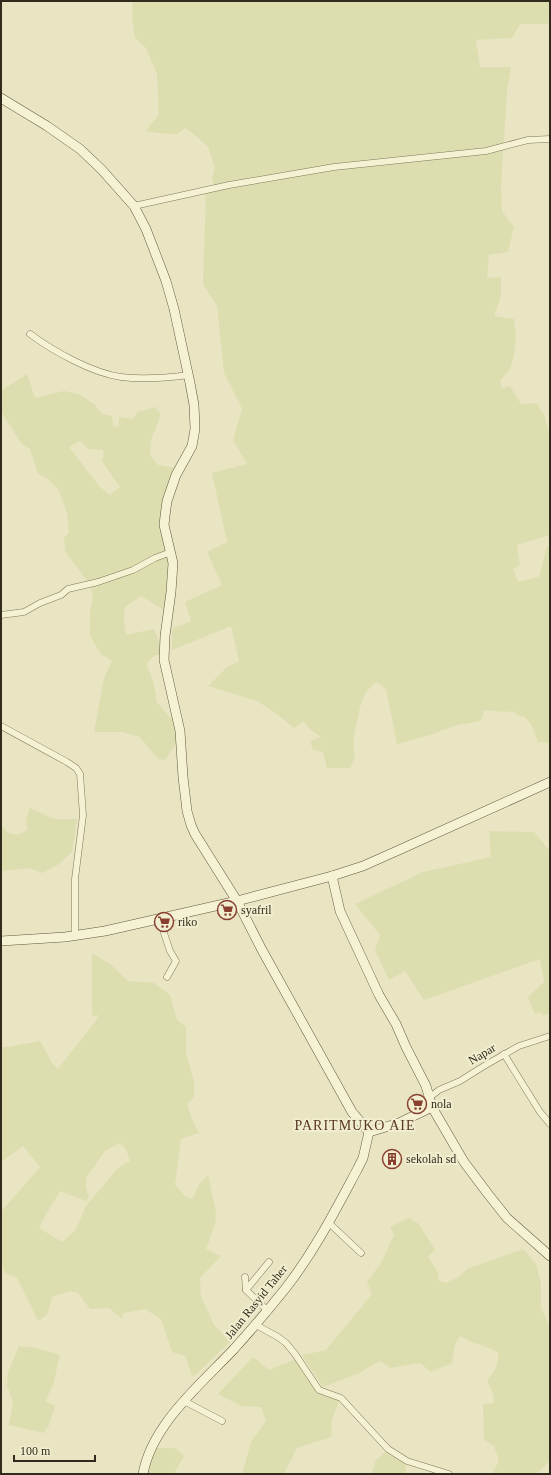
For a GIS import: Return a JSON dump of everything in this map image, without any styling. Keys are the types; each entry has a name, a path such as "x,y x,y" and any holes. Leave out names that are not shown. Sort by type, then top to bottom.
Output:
{"street":[{"path":"1,98 80,149 102,170 134,206 146,229 166,281 174,308 194,405 195,429 192,446 176,475 167,501 164,525 173,563 165,636 164,660 180,731 183,777 187,811 191,825 237,901 258,944 352,1112 369,1132 399,1123 432,1107"},
{"path":"134,206 230,185 334,167 486,151 528,140 550,139"},
{"path":"30,334 58,353 109,375 152,378 188,375"},
{"path":"1,615 24,612 40,603 61,595 68,589 98,582 133,570 155,558 171,552"},
{"path":"1,726 70,764 76,768 80,774 83,815 75,878 75,935"},
{"path":"1,941 105,931 237,901 332,876 363,866 406,848 550,782"},
{"path":"332,876 340,911 379,994 396,1024 426,1086 432,1107 464,1162 507,1218 550,1256"},
{"path":"159,918 170,951 176,961 167,977"},
{"name":"Napar","path":"429,1098 439,1090 460,1081 519,1046 550,1036"},
{"path":"504,1054 540,1112 550,1124"},
{"name":"Jalan Rasyid Taher","path":"143,1474 149,1452 155,1439 184,1401 256,1325 307,1259 357,1170 365,1151 369,1132"},
{"path":"328,1223 361,1253"},
{"path":"246,1290 269,1262"},
{"path":"245,1277 246,1290 268,1310"},
{"path":"256,1325 286,1343 319,1390 341,1398 388,1449 407,1461 449,1474"},
{"path":"184,1401 222,1421"}],"green space":[{"path":"133,1 550,1 550,21 547,24 520,24 512,38 476,40 480,67 511,67 507,91 501,186 502,211 514,227 508,252 489,255 487,278 501,277 501,296 494,316 514,319 516,338 514,356 510,369 500,381 502,388 510,386 521,404 536,403 544,414 550,436 550,535 517,545 520,565 513,569 518,582 539,577 547,546 550,548 550,743 538,742 531,724 525,717 517,715 513,711 505,712 484,710 481,721 457,725 433,734 397,744 386,689 376,682 366,692 360,707 353,741 355,757 350,768 327,768 323,752 313,750 310,741 321,737 311,730 303,721 294,728 277,714 257,701 208,686 226,668 239,661 231,626 172,650 172,629 191,621 185,602 222,585 207,552 227,542 212,473 247,464 233,440 242,409 224,373 217,306 203,284 206,190 216,188 212,179 215,167 208,147 185,128 177,134 146,131 159,115 157,74 146,48 135,38 132,17"},
{"path":"27,374 35,398 64,391 79,394 95,405 102,414 112,416 113,426 119,427 119,417 133,419 138,412 155,407 161,415 151,440 150,455 158,465 177,468 164,525 171,552 167,612 141,596 125,607 124,620 126,635 154,629 164,655 155,655 146,664 153,680 157,702 169,717 178,720 180,738 165,760 158,759 140,737 121,732 94,732 104,678 112,661 101,654 90,636 90,612 93,596 90,585 65,551 64,537 69,533 67,513 58,489 47,478 38,474 30,449 21,443 1,411 1,391","holes":["80,441 89,449 103,450 104,457 101,460 120,487 110,495 99,486 69,447"]},
{"path":"30,808 54,819 77,819 72,852 59,864 42,873 30,868 1,871 1,825 8,833 17,835 28,830 26,821"},
{"path":"489,831 534,832 550,851 550,1013 543,1016 540,1012 535,1014 528,997 544,982 540,959 424,1000 405,971 389,980 375,950 380,935 355,904 423,872 491,857"},
{"path":"92,953 110,964 128,981 154,983 170,995 177,1020 186,1027 186,1054 194,1081 194,1097 187,1104 199,1133 181,1139 175,1185 185,1196 192,1199 200,1183 208,1175 216,1212 215,1225 206,1249 221,1256 200,1278 201,1296 214,1325 230,1342 193,1377 185,1356 172,1352 161,1319 145,1309 124,1313 122,1319 109,1308 90,1309 78,1293 70,1291 52,1297 47,1315 38,1321 17,1278 4,1272 1,1259 1,1212 40,1167 23,1146 1,1162 1,1047 40,1041 52,1063 58,1069 98,1018 98,1015 92,1016","holes":["120,1143 126,1149 130,1161 118,1168 86,1206 75,1231 62,1242 39,1228 60,1191 86,1201 89,1197 86,1188 86,1178 105,1151"]},
{"path":"409,1218 419,1224 435,1250 428,1256 438,1273 439,1281 447,1283 460,1276 467,1269 523,1249 536,1264 541,1284 541,1306 550,1328 550,1461 536,1474 492,1474 499,1461 494,1446 484,1440 483,1404 494,1403 493,1394 487,1381 496,1368 499,1353 460,1336 455,1345 452,1363 431,1372 420,1363 390,1368 380,1361 357,1374 323,1387 302,1355 326,1350 372,1294 367,1282 381,1263 394,1235 390,1227"},
{"path":"19,1346 36,1348 60,1355 53,1385 45,1401 55,1406 49,1425 44,1433 9,1425 13,1401 7,1386 8,1372"},
{"path":"253,1357 269,1370 298,1358 322,1392 341,1398 332,1419 331,1437 297,1448 284,1474 242,1474 251,1442 266,1421 261,1407 241,1406 218,1394"},
{"path":"155,1448 175,1448 184,1456 174,1474 146,1474"},
{"path":"385,1452 405,1464 406,1474 372,1474 375,1461"}],"place":[{"name":"syafril","path":"227,910"},
{"name":"riko","path":"164,922"},
{"name":"nola","path":"417,1104"},
{"name":"sekolah sd","path":"392,1159"}],"district":[{"name":"PARITMUKO AIE","path":"355,1125"}]}
